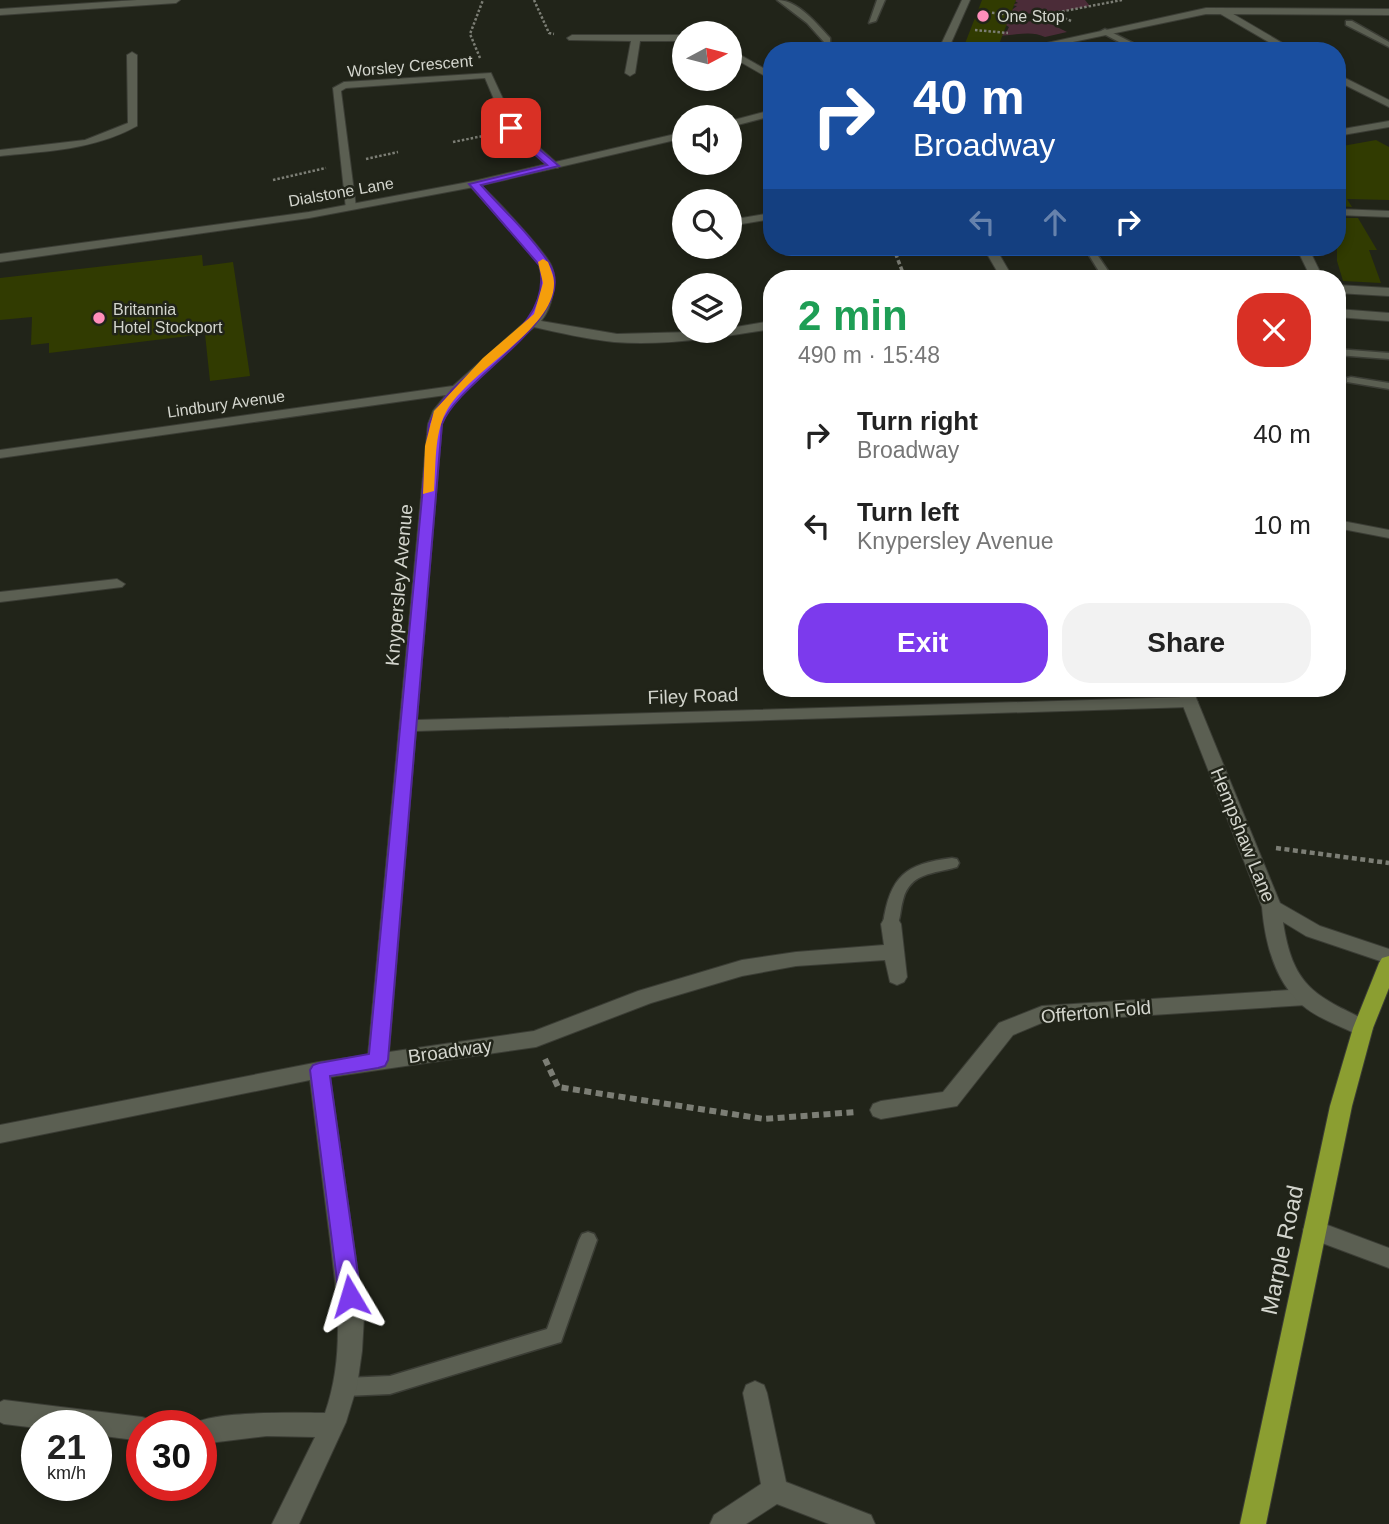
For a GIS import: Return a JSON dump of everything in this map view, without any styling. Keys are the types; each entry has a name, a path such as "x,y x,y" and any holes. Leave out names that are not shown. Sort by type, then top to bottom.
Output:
{"main road":[{"name":"Marple Road","path":"1253,1524 1341,1107 1363,1028 1389,963"}],"street":[{"path":"0,12 102,2 176,0"},
{"path":"947,42 966,0"},
{"path":"1220,10 1275,42"},
{"path":"1056,42 1220,10 1387,13"},
{"path":"572,38 672,38"},
{"path":"630,72 636,38"},
{"path":"0,153 93,141 119,133 133,124 132,55"},
{"path":"742,59 763,71"},
{"name":"Worsley Crescent","path":"350,207 337,90 344,85 488,75 513,131 554,166"},
{"path":"1346,81 1389,104"},
{"path":"742,121 763,115"},
{"path":"1346,131 1389,124"},
{"name":"Dialstone Lane","path":"0,258 350,207 474,184 672,138"},
{"name":"Knypersley Avenue","path":"378,1060 431,446 440,411 457,389 532,323 546,298 549,283 545,265 474,184"},
{"path":"1346,212 1389,214"},
{"path":"742,221 763,218"},
{"path":"1346,290 1389,292"},
{"path":"1346,314 1389,317"},
{"path":"532,323 594,335 641,339 701,336 763,326"},
{"name":"Lindbury Avenue","path":"0,454 457,389"},
{"path":"1346,526 1389,534"},
{"path":"0,597 117,584"},
{"name":"Filey Road","path":"408,726 1137,697"},
{"name":"Hempshaw Lane","path":"1188,697 1272,907 1273,935 1290,972 1306,997"},
{"path":"1272,907 1313,932 1389,957"},
{"path":"891,924 897,976"},
{"name":"Broadway","path":"0,1134 319,1070 536,1039 645,998 742,968 796,959 893,953"},
{"path":"1306,997 1363,1028"},
{"name":"Offerton Fold","path":"881,1110 950,1100 1006,1029 1042,1014 1306,997"},
{"path":"285,1524 332,1425 345,1387 352,1316 319,1070"},
{"path":"1314,1230 1389,1258"},
{"path":"755,1393 775,1490"},
{"path":"4,1412 126,1427"},
{"path":"217,1430 267,1424 332,1425"},
{"path":"723,1524 775,1490"},
{"path":"775,1490 862,1524"}],"lane":[{"path":"781,0 810,21 827,40"},
{"path":"872,21 881,0"},
{"path":"1349,23 1388,43"},
{"path":"1105,31 1125,42"},
{"path":"1346,353 1389,356"},
{"path":"1352,380 1389,386"},
{"path":"891,924 894,895 908,874 926,866 952,863"},
{"path":"345,1387 390,1385 554,1336 588,1240"}],"path":[{"path":"483,0 470,34 488,75"},
{"path":"534,0 549,33 572,38"},
{"path":"1076,24 1055,13 1122,0"},
{"path":"975,12 1014,15"},
{"path":"968,30 1008,33"},
{"path":"453,142 513,131"},
{"path":"1247,844 1389,863"},
{"path":"536,1039 558,1087 764,1119 881,1110"}],"shaded area":[{"path":"1013,0 1085,0 1090,6 1053,13 1064,19 1050,20 1049,23 1067,32 1045,37 1026,33 992,36 1007,31 1009,27 1004,24 1042,20 1033,14 1009,12 1017,6 1011,5 1018,3"}],"building":[{"path":"982,0 1016,0 1000,42 966,42"},
{"path":"1376,140 1389,147 1389,200 1347,199 1352,207 1346,207 1346,145"},
{"path":"1346,218 1358,218 1377,250 1369,250 1381,283 1346,281 1346,270 1340,270 1337,256 1346,256"},
{"name":"Britannia Hotel Stockport","path":"202,255 203,266 233,262 250,376 210,381 205,334 49,353 49,343 31,345 32,317 0,320 0,278"}],"slow traffic":[{"path":"428,491 431,446 440,411 457,389 487,360 539,316 549,283 543,262"}],"place":[{"name":"One Stop","path":"983,16"},
{"name":"Britannia Hotel Stockport","path":"99,318"}],"route":[{"path":"350,1296 319,1070 378,1060 435,424 440,411 457,389 539,316 546,298 549,283 545,265 474,184 554,166 511,128"}]}
